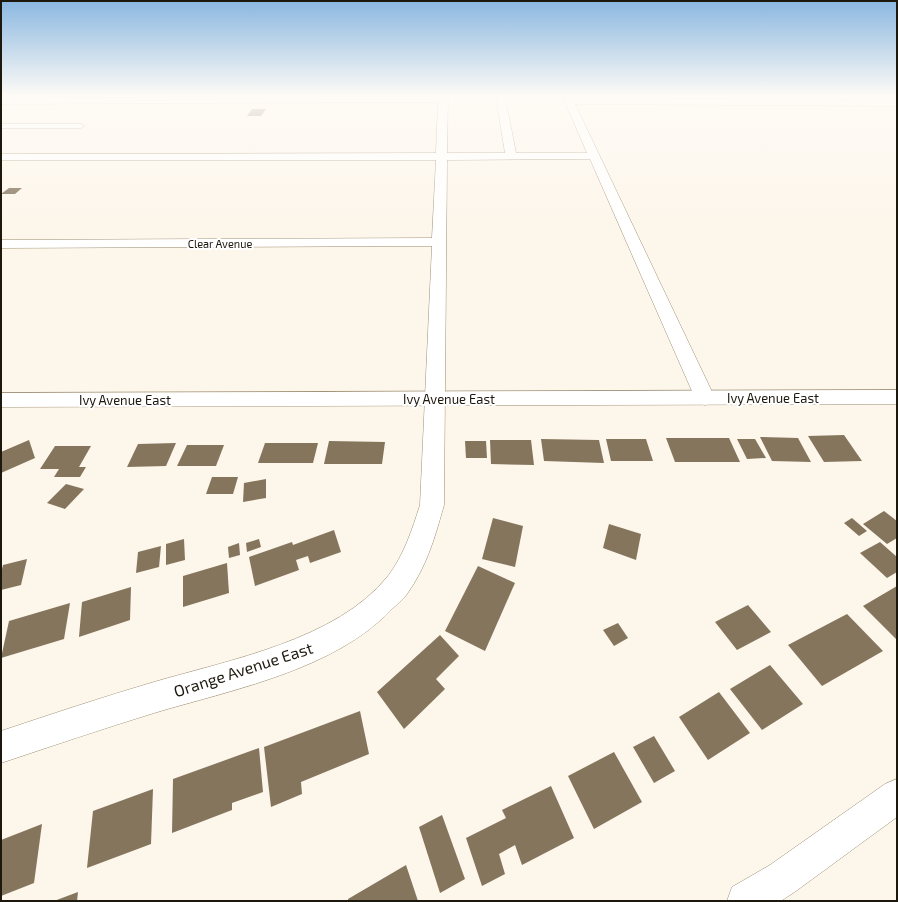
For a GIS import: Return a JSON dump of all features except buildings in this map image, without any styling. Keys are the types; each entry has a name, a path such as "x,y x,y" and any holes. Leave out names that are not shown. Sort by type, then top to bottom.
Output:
{"street":[{"name":"Orange Avenue East","path":"1,747 83,719 281,660 314,648 353,626 378,606 399,584 415,560 428,528 432,505 442,139"},
{"path":"508,139 511,156"},
{"path":"586,139 705,398"},
{"path":"1,157 594,156"},
{"name":"Clear Avenue","path":"1,244 439,242"},
{"name":"Ivy Avenue East","path":"1,400 897,397"},
{"path":"746,901 783,878 897,796"}]}
